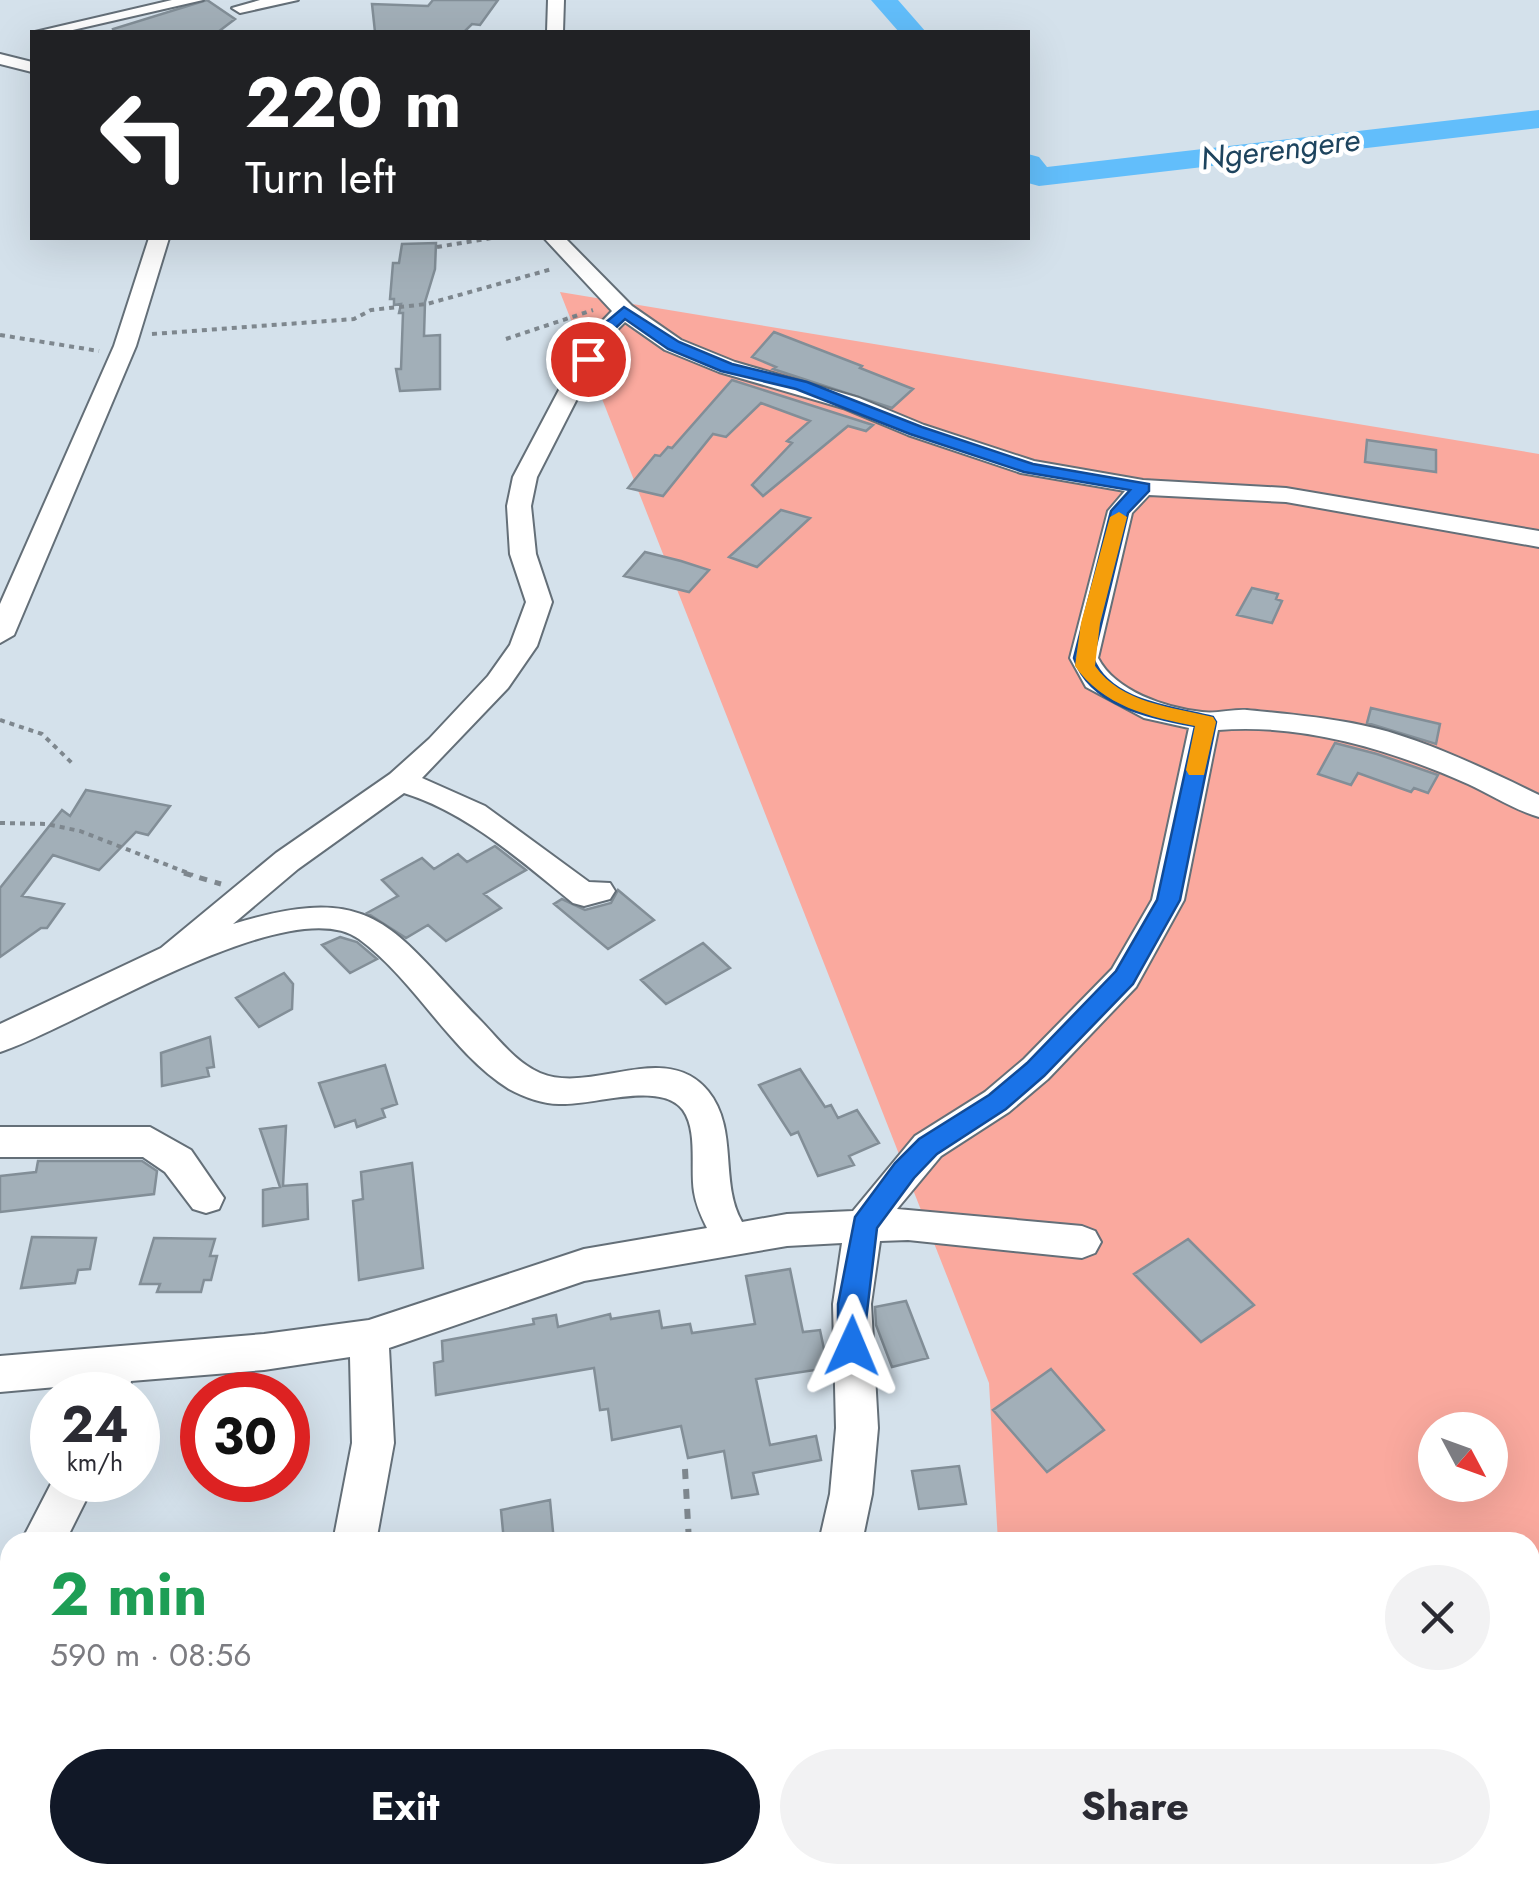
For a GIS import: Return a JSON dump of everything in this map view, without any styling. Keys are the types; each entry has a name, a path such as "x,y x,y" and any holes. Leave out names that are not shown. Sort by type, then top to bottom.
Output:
{"street":[{"path":"52,30 193,0"},
{"path":"241,9 290,0"},
{"path":"556,0 556,30"},
{"path":"0,59 30,67"},
{"path":"0,634 125,346 158,240"},
{"path":"556,240 619,307 673,346 726,367 801,386 1030,468 1143,487 1286,494 1538,539"},
{"path":"173,957 316,839 400,781 451,734 498,682 523,646 539,602 523,554 519,506 525,477 598,336 619,307"},
{"path":"1143,487 1120,511 1090,623 1085,666 1096,681 1154,712 1206,722 1242,719 1361,734 1476,776 1539,806"},
{"path":"844,1532 857,1428 852,1304 864,1225 904,1170 928,1146 997,1102 1036,1070 1124,978 1168,900 1206,722"},
{"path":"400,781 430,790 472,814 584,896 599,891"},
{"path":"0,1039 173,957 286,922 336,918 358,922 390,949 492,1056 530,1084 576,1092 648,1080 686,1092 704,1118 715,1205 732,1238"},
{"path":"0,1142 150,1142 178,1161 206,1198"},
{"path":"155,1372 369,1337 584,1265 732,1238 908,1224 1082,1242"},
{"path":"358,1532 373,1443 369,1337"},
{"path":"0,1374 30,1376"},
{"path":"47,1532 64,1502"}],"path":[{"path":"437,247 480,240"},
{"path":"0,335 90,350 125,346 168,330 354,319 371,310 427,304 574,262"},
{"path":"506,340 619,307"},
{"path":"0,720 28,724 64,750 74,765"},
{"path":"0,823 44,822 84,830 122,844 158,864 247,894"},
{"path":"685,1469 688,1532"}],"shaded area":[{"path":"560,292 1539,454 1539,1532 997,1532 989,1383"}],"building":[{"path":"207,0 235,19 221,30 113,29"},
{"path":"433,0 498,0 480,25 472,24 466,30 375,30 372,4 428,6"},
{"path":"436,243 435,269 425,302 424,336 440,335 440,389 400,391 396,369 401,369 403,313 399,313 401,304 394,305 394,299 390,299 393,263 399,263 402,244"},
{"path":"774,332 913,389 892,408 773,369 776,367 752,357"},
{"path":"732,380 873,425 866,431 848,426 763,496 752,485 792,443 787,441 810,421 761,403 726,437 713,434 663,496 628,488 655,455 672,448"},
{"path":"1367,440 1436,450 1436,472 1365,462"},
{"path":"781,510 810,518 757,567 729,557"},
{"path":"645,552 709,570 689,592 624,576"},
{"path":"1252,588 1278,594 1276,599 1282,601 1272,623 1237,615"},
{"path":"1371,708 1440,724 1436,744 1367,723"},
{"path":"1335,743 1438,775 1428,793 1414,788 1411,792 1358,773 1351,785 1318,774"},
{"path":"86,790 170,806 148,835 136,832 99,870 53,855 22,896 64,904 47,928 41,928 0,957 0,888 62,810 70,816"},
{"path":"495,846 526,870 484,894 501,908 446,941 428,925 406,938 367,913 398,896 382,880 422,858 434,869 458,854 467,862"},
{"path":"618,890 654,920 608,949 554,904 562,899 585,910 611,903"},
{"path":"340,937 357,942 377,959 350,973 322,945"},
{"path":"703,943 730,968 666,1004 641,980"},
{"path":"284,973 293,984 292,1009 259,1027 236,998"},
{"path":"210,1037 214,1067 207,1068 209,1076 162,1086 161,1053"},
{"path":"385,1065 397,1104 382,1109 385,1117 357,1127 355,1120 335,1127 319,1083"},
{"path":"800,1069 825,1107 831,1105 838,1118 857,1110 879,1143 849,1156 854,1165 818,1176 798,1132 791,1135 759,1085"},
{"path":"286,1126 283,1186 307,1184 308,1219 263,1226 263,1190 280,1187 260,1129"},
{"path":"38,1161 142,1161 157,1171 154,1194 0,1212 0,1176 36,1172"},
{"path":"412,1163 423,1268 359,1280 353,1201 363,1199 361,1172"},
{"path":"32,1237 96,1238 90,1269 78,1270 75,1283 21,1288"},
{"path":"154,1238 215,1239 210,1256 217,1256 211,1280 204,1280 201,1292 157,1292 160,1284 140,1284"},
{"path":"1188,1239 1254,1305 1201,1342 1134,1274"},
{"path":"790,1269 803,1332 820,1330 828,1368 756,1379 770,1445 816,1436 821,1460 753,1473 758,1494 732,1498 724,1451 688,1458 681,1426 612,1440 608,1409 600,1410 594,1368 436,1395 434,1363 443,1361 442,1341 534,1324 533,1319 556,1315 558,1327 610,1314 611,1319 659,1311 662,1328 690,1324 692,1333 755,1324 746,1276"},
{"path":"906,1301 928,1358 892,1367 876,1325 875,1307"},
{"path":"1051,1369 1104,1430 1047,1472 993,1410"},
{"path":"959,1466 966,1504 919,1509 912,1471"},
{"path":"550,1500 553,1532 503,1532 501,1510"}],"waterway":[{"name":"Ngerengere","path":"884,0 911,30"},
{"name":"Ngerengere","path":"1030,166 1039,177 1539,119"}],"slow traffic":[{"path":"1119,517 1090,623 1085,666 1096,681 1154,712 1206,722 1197,770"}],"route":[{"path":"588,359 598,336 624,311 673,346 726,367 801,386 1030,468 1143,487 1120,511 1090,623 1085,666 1096,681 1154,712 1206,722 1168,900 1144,948 1124,978 1036,1070 997,1102 928,1146 904,1170 864,1225 852,1304 852,1346"}]}
